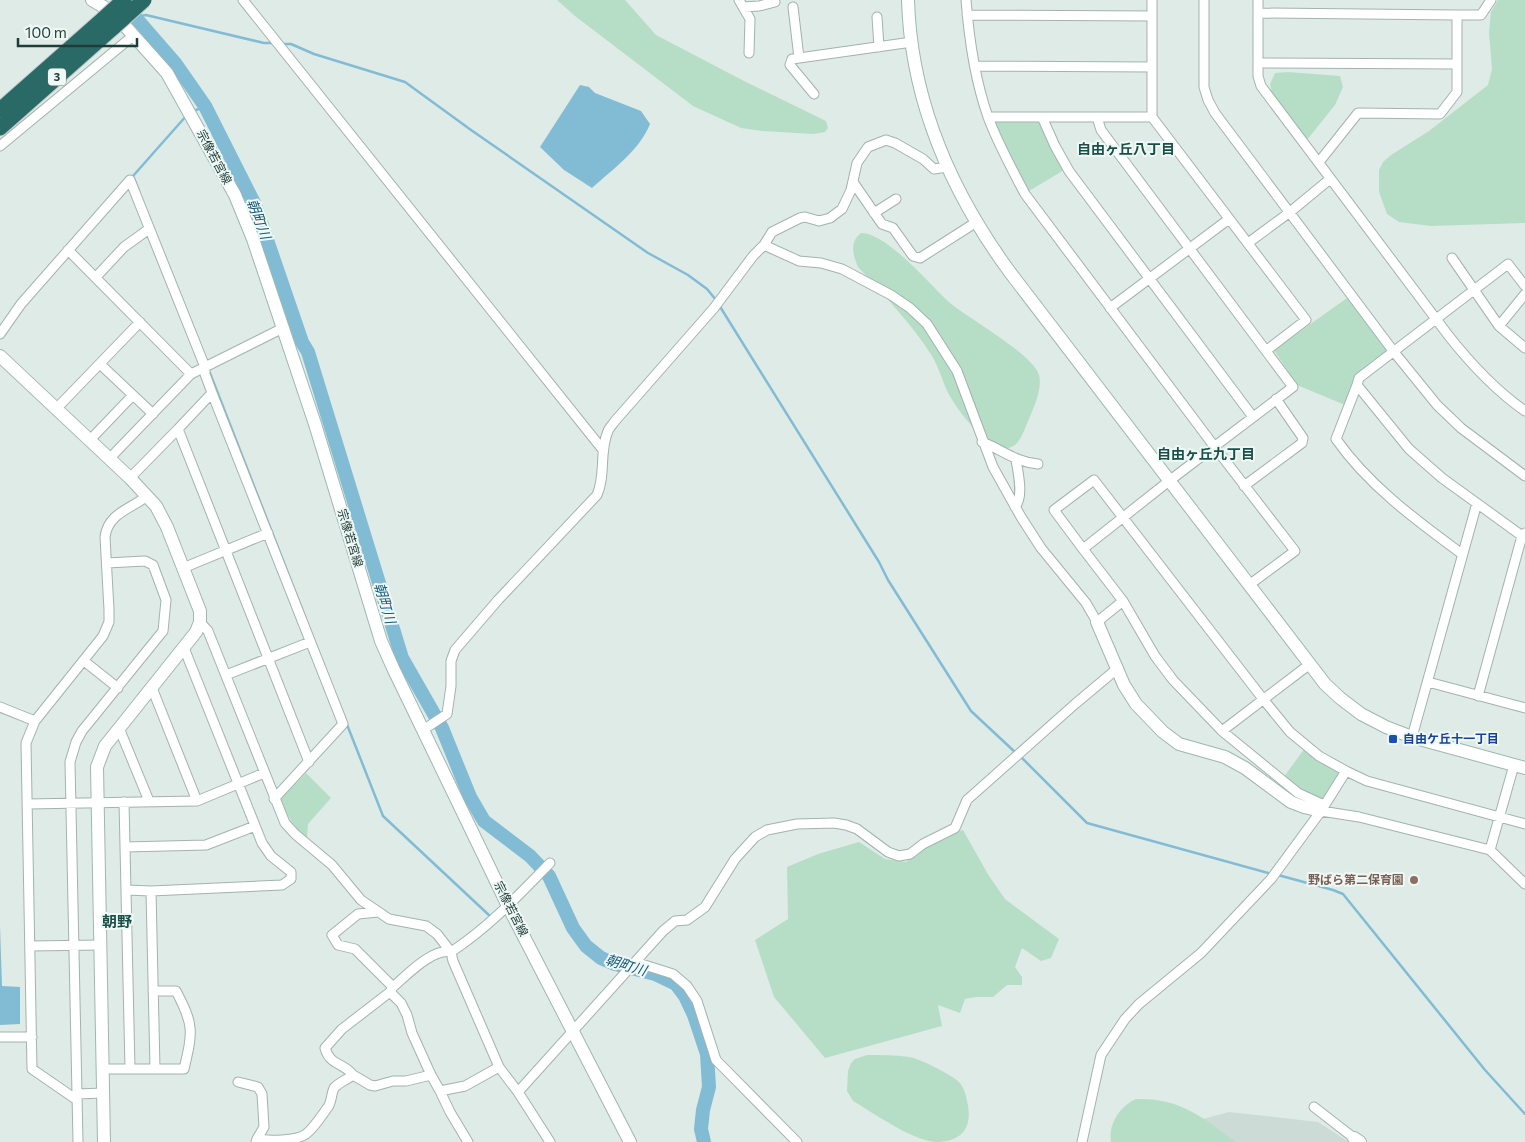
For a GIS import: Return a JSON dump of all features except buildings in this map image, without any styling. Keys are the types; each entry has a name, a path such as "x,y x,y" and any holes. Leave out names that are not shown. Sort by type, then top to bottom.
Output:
{"highway":[{"name":"3","path":"0,128 109,22 124,0"},
{"name":"3","path":"0,110 109,22 144,0"}],"street":[{"name":"宗像若宮線","path":"92,0 109,10 134,35 171,79 235,195 253,239 316,424 381,641 508,906 630,1142"},
{"path":"244,0 603,450"},
{"path":"908,0 912,42 923,101 947,167 976,223 1008,271 1310,664 1340,698 1361,714 1386,728 1412,737 1520,766 1499,817 1490,850"},
{"path":"966,0 975,66 988,117 1002,150 1025,194 1295,551 1249,585"},
{"path":"1152,0 1152,117 1306,320 1267,350"},
{"path":"1204,0 1204,87 1215,113 1394,352 1437,405 1461,428 1525,476"},
{"path":"1258,0 1258,76 1261,86 1466,358 1489,381 1525,411"},
{"path":"1258,13 1481,15 1490,0"},
{"path":"741,3 759,6 775,2"},
{"path":"741,3 750,19 750,53"},
{"path":"793,7 798,58"},
{"path":"967,15 1152,16"},
{"path":"1318,162 1358,113 1440,114 1457,92 1458,15"},
{"path":"877,17 879,47"},
{"path":"0,146 134,35"},
{"path":"814,94 790,65 792,58 912,42"},
{"path":"1258,63 1457,64"},
{"path":"975,66 1152,67"},
{"path":"988,117 1152,117"},
{"path":"1042,117 1069,171 1253,417"},
{"path":"1083,549 1169,480 1293,387 1101,130 1097,117"},
{"path":"423,730 447,714 451,686 450,661 455,650 498,600 597,495 602,485 603,450 608,431 615,421 714,308 753,256 764,245 772,232 800,218 806,217 819,221 830,218 842,209 847,201 857,163 868,147 886,140 923,159 934,169 947,167"},
{"path":"0,334 21,304 130,180 205,367 205,374 212,393 343,724 274,799"},
{"path":"1248,243 1330,180"},
{"path":"853,182 882,224 893,228 913,256 920,258 976,223"},
{"path":"874,213 896,199"},
{"path":"1110,308 1230,219"},
{"path":"96,277 124,247 149,229"},
{"path":"764,245 799,261 821,263 842,269 891,295 910,308 927,324 957,371 982,442 993,467 1015,507 1041,548 1086,603 1097,622 1124,685 1136,704 1163,732 1179,744 1225,757 1245,768 1291,802 1304,808 1323,808 1490,850 1525,884"},
{"path":"68,250 191,374"},
{"path":"1452,258 1499,326 1525,348"},
{"path":"1462,554 1387,497 1359,468 1336,439 1359,378 1508,264 1525,286"},
{"path":"1499,326 1525,294"},
{"path":"56,409 140,322"},
{"path":"109,459 191,374 283,328"},
{"path":"0,356 130,478 156,506 167,527 198,602 200,622 196,632 105,746 98,762 97,802 104,1142"},
{"path":"100,364 153,414"},
{"path":"1357,386 1409,449 1442,478 1524,535 1478,696"},
{"path":"130,478 212,393"},
{"path":"89,441 133,395"},
{"path":"1244,486 1302,443 1303,438 1276,400"},
{"path":"178,429 309,762"},
{"path":"982,442 1016,460 1038,464"},
{"path":"1015,507 1018,504 1020,479 1016,460"},
{"path":"1323,808 1298,793 1222,731 1173,680 1155,656 1123,601 1054,510 1094,480 1263,699 1290,732 1319,756 1367,781 1525,824"},
{"path":"104,1093 77,1097 32,1069 26,743 35,721 103,636 109,622 104,537 109,521 147,496"},
{"path":"1412,737 1477,503"},
{"path":"183,568 268,533"},
{"path":"78,1142 70,762 76,742 163,631 166,600 153,565 145,561 107,563"},
{"path":"1097,622 1123,601"},
{"path":"200,622 208,631 285,823 295,834 332,865 361,900 389,919 426,926 437,934 451,952 453,961 499,1067 518,1092 550,1142"},
{"path":"226,675 310,642"},
{"path":"126,890 151,891 282,885 291,878 291,872 270,856 262,843 184,648"},
{"path":"84,661 118,688"},
{"path":"1222,731 1310,664"},
{"path":"518,1092 663,931 675,921 687,920 705,907 735,859 756,837 767,830 797,824 834,823 857,829 888,852 899,856 910,854 923,844 955,828 967,800 1118,668"},
{"path":"1428,682 1525,708"},
{"path":"152,688 197,801"},
{"path":"0,707 35,721"},
{"path":"119,728 149,801"},
{"path":"1082,1142 1101,1055 1125,1019 1139,1004 1202,953 1271,879 1323,808 1346,771"},
{"path":"27,804 197,801 264,773"},
{"path":"124,802 130,1069"},
{"path":"125,847 206,845 255,826"},
{"path":"431,1075 406,1081 393,1080 375,1086 370,1085 332,1061 327,1056 325,1048 342,1029 429,958 445,951 451,952 462,945 508,906 550,863"},
{"path":"151,891 155,1069"},
{"path":"378,912 358,914 332,935 338,945 355,949 391,989 401,1004 431,1075 468,1142"},
{"path":"30,946 101,945"},
{"path":"635,962 673,974 687,986 698,1001 716,1060 797,1142"},
{"path":"103,1069 184,1069 191,1042 191,1025 188,1014 176,991 153,991"},
{"path":"0,1038 32,1037"},
{"path":"440,1091 465,1086 499,1067"},
{"path":"256,1140 281,1140 307,1134 330,1105 333,1090 336,1086 353,1075"},
{"path":"238,1082 258,1087 262,1094 264,1127 256,1140"},
{"path":"1314,1107 1357,1140"}],"shaded area":[{"path":"1229,1112 1318,1122 1349,1142 1179,1142 1184,1124"}],"green space":[{"path":"557,0 625,0 656,35 826,121 828,128 825,132 814,134 741,128 693,106 575,16"},
{"path":"1498,0 1525,0 1525,223 1431,226 1399,222 1387,214 1379,192 1379,170 1383,162 1391,155 1429,131 1488,85 1492,69 1489,33 1491,12"},
{"path":"1288,72 1340,76 1343,87 1335,105 1306,141 1273,97 1270,84 1275,73"},
{"path":"995,120 1038,121 1064,170 1029,191 1018,174 993,123"},
{"path":"861,233 871,235 883,241 895,250 950,303 1013,347 1026,357 1034,367 1039,375 1040,388 1023,433 1014,445 1005,449 992,449 960,412 948,393 935,361 924,344 897,310 858,267 853,245"},
{"path":"1347,298 1389,352 1356,376 1345,405 1297,385 1274,350"},
{"path":"1305,748 1340,772 1341,775 1324,800 1308,796 1283,778"},
{"path":"306,773 331,798 308,824 307,839 291,821 281,799"},
{"path":"963,830 989,876 1005,899 1059,939 1051,958 1041,961 1022,948 1015,967 1022,977 1022,985 1007,985 993,997 965,999 960,1013 938,1005 942,1026 825,1058 774,997 755,940 788,919 787,867 818,854 859,842 885,859 906,862 929,840"},
{"path":"867,1055 893,1055 914,1058 951,1076 960,1083 964,1089 969,1110 969,1118 964,1131 959,1136 945,1141 925,1140 893,1125 853,1101 847,1091 848,1071 855,1059"},
{"path":"1136,1099 1166,1102 1190,1111 1236,1142 1111,1142 1111,1129 1116,1116 1125,1106"}],"water":[{"path":"580,85 589,87 595,93 641,111 650,124 632,151 617,167 592,188 564,170 540,147"},
{"path":"0,926 2,986 20,987 20,1024 0,1025"}],"waterway":[{"name":"朝町川","path":"121,5 135,17 175,63 205,106 255,205 302,342 308,352 402,658 442,728 470,797 484,821 530,856 549,876 573,928 586,946 601,958 615,964 655,974 676,984 685,996 694,1015 707,1054 709,1087 703,1110 701,1129 704,1142"},
{"path":"135,17 146,15 264,43 275,43"},
{"path":"283,44 291,44 314,54 405,82 648,253 688,275 707,289 716,300"},
{"path":"194,111 205,106"},
{"path":"139,191 133,176 187,115"},
{"path":"719,305 971,711 1016,753"},
{"path":"208,368 305,617"},
{"path":"346,722 383,816 491,917"},
{"path":"1020,756 1087,823 1272,874"},
{"path":"1278,875 1343,894 1485,1070 1525,1114"}],"place":[{"name":"自由ケ丘十一丁目","path":"1393,739"},
{"name":"野ばら第二保育園","path":"1414,880"}],"district":[{"name":"自由ヶ丘八丁目","path":"1126,149"},
{"name":"自由ヶ丘九丁目","path":"1206,454"},
{"name":"朝野","path":"117,922"}]}
